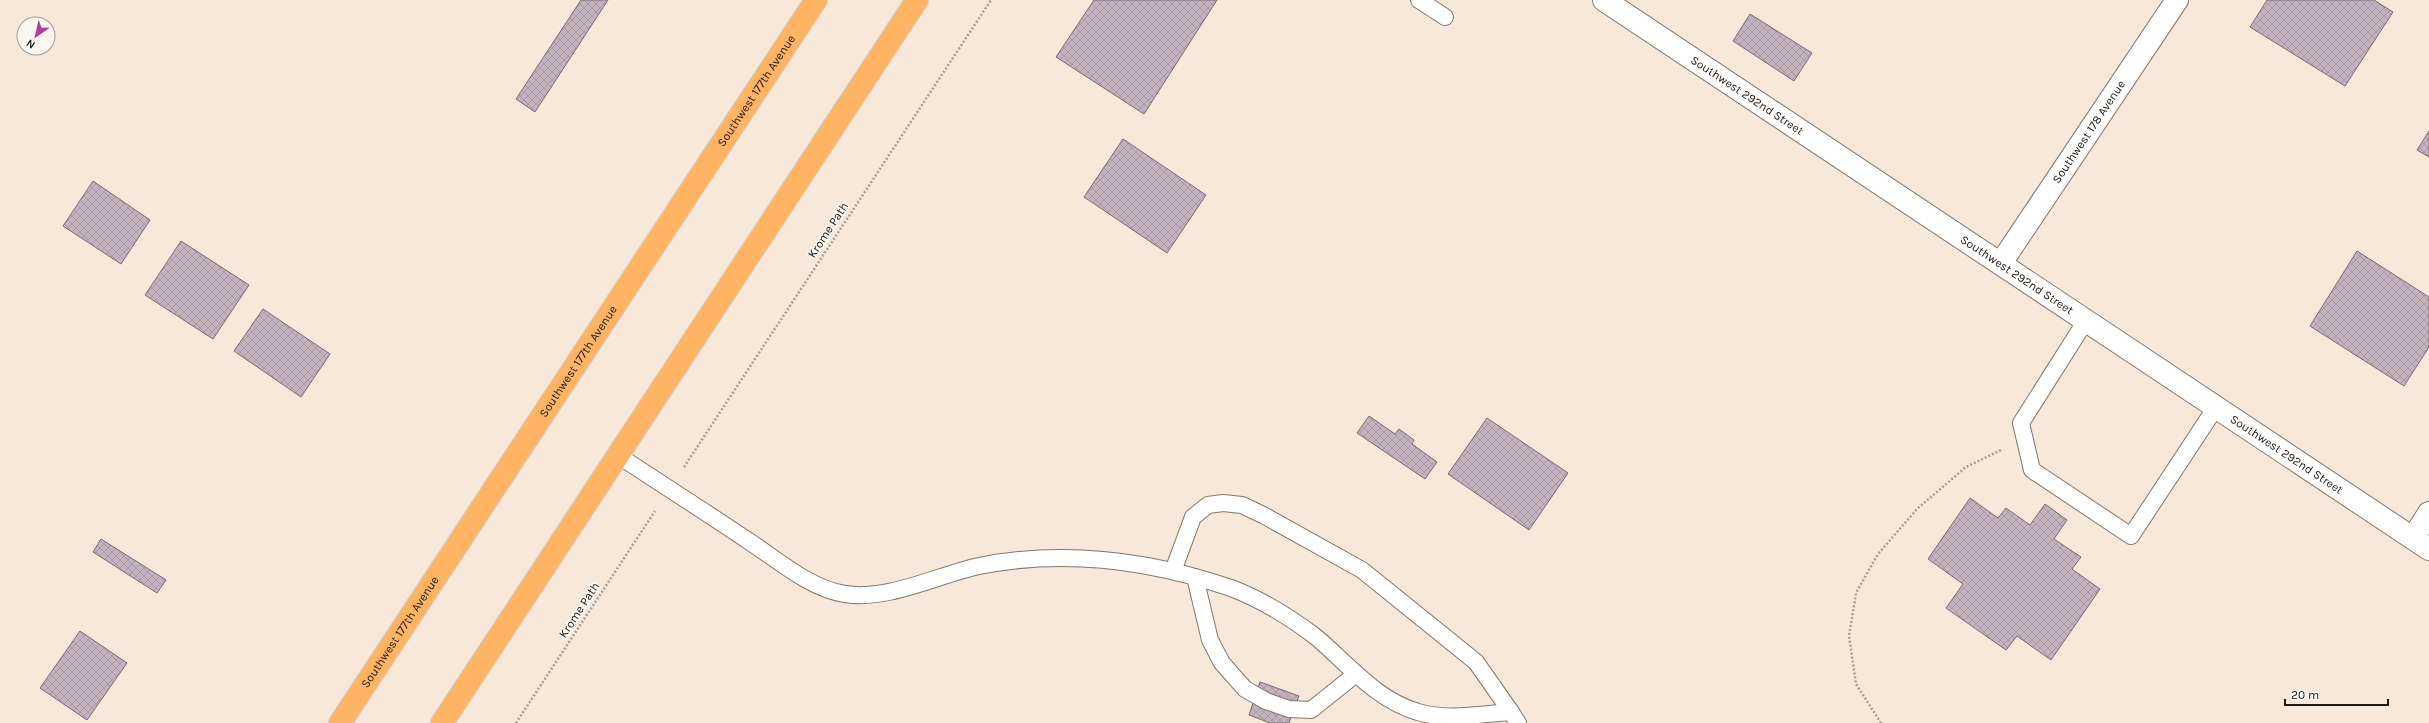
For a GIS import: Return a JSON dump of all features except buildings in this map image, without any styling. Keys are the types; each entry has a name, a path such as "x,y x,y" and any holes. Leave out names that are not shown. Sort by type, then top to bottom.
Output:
{"highway":[{"name":"Southwest 177th Avenue","path":"340,723 816,0"},
{"path":"442,723 918,0"}],"street":[{"name":"Southwest 292nd Street","path":"1604,0 2001,263 2085,322 2216,407 2421,544"},
{"name":"Southwest 178 Avenue","path":"2001,263 2177,0"},
{"path":"2421,544 2429,513"}],"lane":[{"path":"1419,0 1445,17"},
{"path":"2085,322 2021,423 2032,470 2131,536 2216,407"},
{"path":"619,456 799,574 827,590 845,594 865,595 890,591 978,567 1031,559 1112,559 1173,571 1234,590 1287,618 1315,637 1356,674 1380,693 1418,712 1445,717 1514,718"},
{"path":"1173,571 1193,517 1208,506 1223,503 1242,505 1263,514 1362,570 1476,662 1514,718"},
{"path":"1195,577 1210,640 1222,662 1246,689 1266,701 1289,709 1311,710 1356,674"}],"path":[{"name":"Krome Path","path":"681,471 991,0"},
{"path":"1881,723 1856,684 1849,636 1856,593 1878,554 1917,509 1966,466 2025,438"},
{"name":"Krome Path","path":"516,723 658,507"}]}
